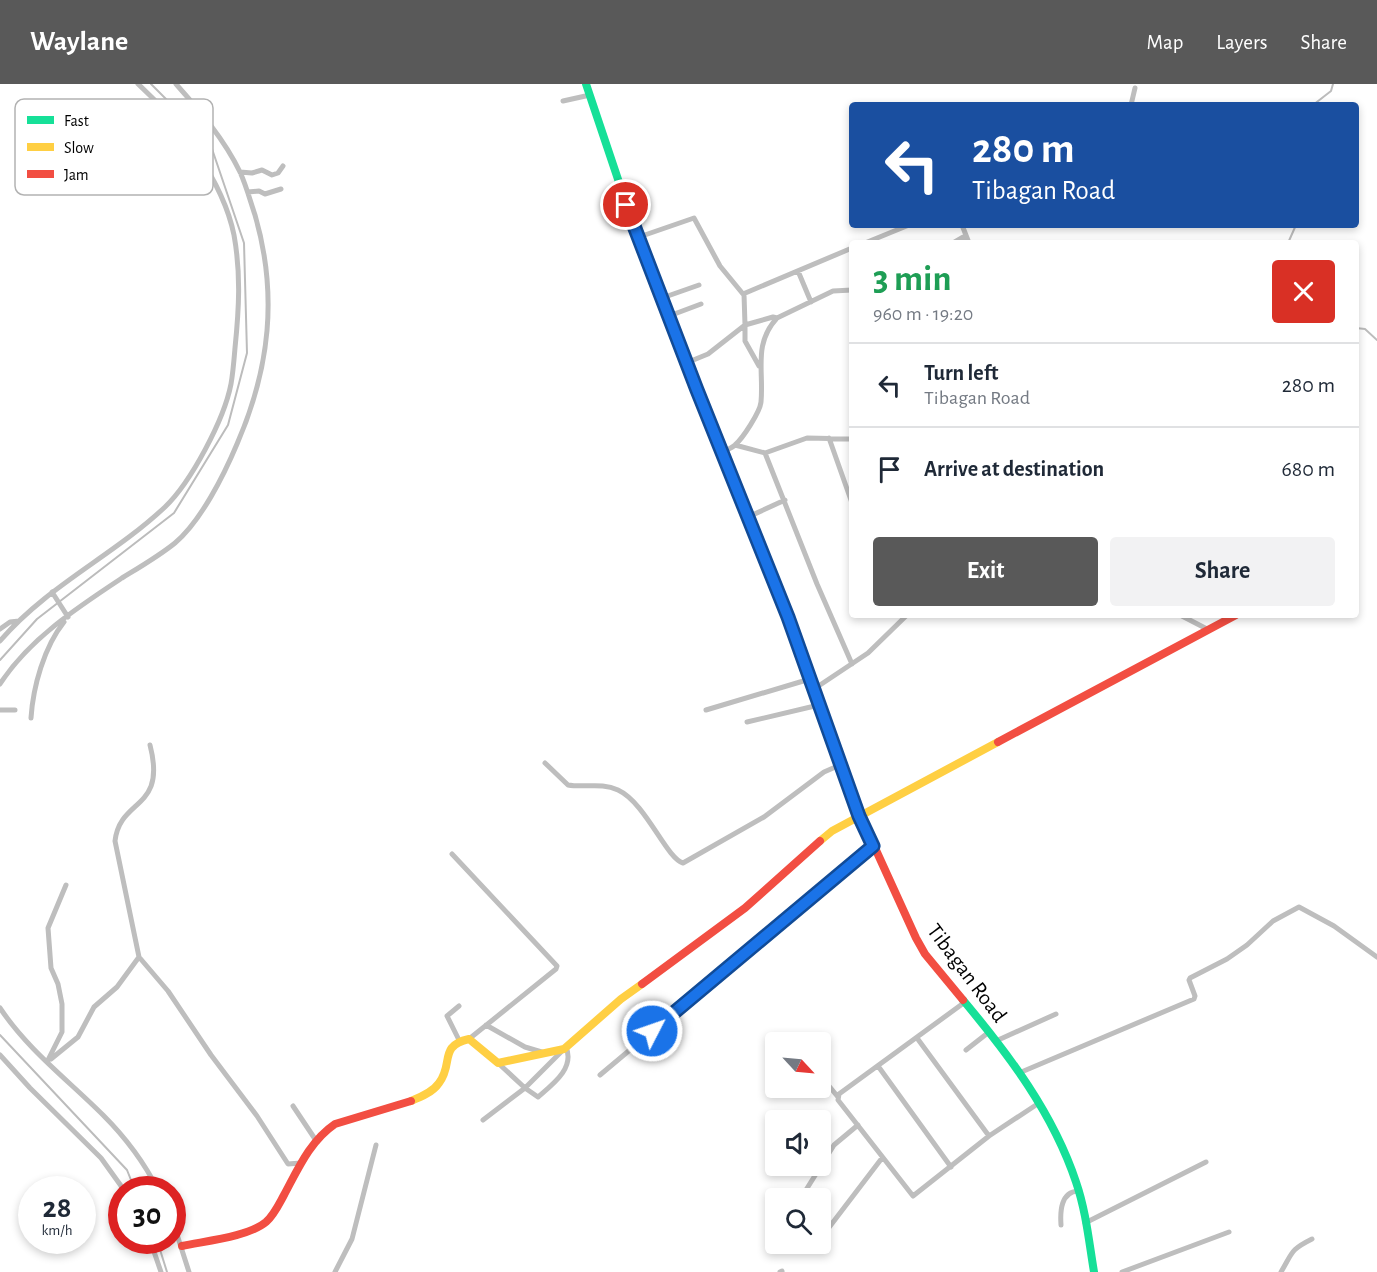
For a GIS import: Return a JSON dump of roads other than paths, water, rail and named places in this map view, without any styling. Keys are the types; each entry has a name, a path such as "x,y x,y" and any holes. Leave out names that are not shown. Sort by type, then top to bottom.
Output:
{"main road":[{"name":"Tibagan Road","path":"586,84 616,176 686,363 723,452 814,689 859,816 925,954 996,1041 1055,1129 1067,1156 1078,1191 1094,1272"},
{"path":"186,1245 254,1228 266,1222 276,1209 301,1163 323,1133 335,1124 427,1095 439,1084 446,1069 448,1050 459,1040 469,1039 498,1063 565,1048 621,999 745,908 793,868 822,838 859,816 1231,618"}],"street":[{"path":"138,84 154,99"},
{"path":"176,84 189,99"},
{"path":"1132,102 1135,88"},
{"path":"563,101 590,95"},
{"path":"0,684 37,640 176,542 191,525 222,477 251,413 260,381 268,333 269,296 261,236 240,172 213,130"},
{"path":"240,172 252,173 262,170 272,175 278,173 283,166"},
{"path":"0,641 35,605 54,594 166,506 184,484 204,452 217,425 231,385 240,297 234,234 213,181"},
{"path":"248,192 259,191 265,194 281,189"},
{"path":"639,237 694,218 720,266 744,294"},
{"path":"872,240 902,228"},
{"path":"963,228 967,240"},
{"path":"958,240 965,236"},
{"path":"744,294 849,249"},
{"path":"798,271 811,302"},
{"path":"662,298 699,285"},
{"path":"723,452 735,445 760,407 760,354 768,330 777,318 833,291 849,290"},
{"path":"744,294 745,341 760,369"},
{"path":"669,316 702,304"},
{"path":"686,363 708,354 744,325 773,317 777,318"},
{"path":"735,445 765,453 807,438 849,439"},
{"path":"829,438 849,495"},
{"path":"765,453 817,584 852,664"},
{"path":"748,517 785,500"},
{"path":"54,594 67,618"},
{"path":"31,718 35,685 53,640 67,618"},
{"path":"898,618 900,623"},
{"path":"814,689 868,653 905,618"},
{"path":"1186,618 1209,630"},
{"path":"0,629 10,622 19,621"},
{"path":"706,710 810,679"},
{"path":"747,722 819,705"},
{"path":"0,710 15,710"},
{"path":"150,745 154,761 153,783 144,799 120,824 115,842 139,957 168,991 211,1055 257,1116 288,1164 301,1163"},
{"path":"546,763 568,785 599,784 626,795 636,803 651,822 674,859 682,863 764,817 824,772 840,765"},
{"path":"600,1075 873,846"},
{"path":"452,854 557,965 556,969 469,1039"},
{"path":"47,1062 62,1032 62,1004 58,984 51,968 48,928 66,885"},
{"path":"1019,1073 1194,999 1190,978 1239,952 1273,921 1296,907 1303,907 1377,957"},
{"path":"47,1062 78,1037 94,1007 117,987 139,957"},
{"path":"838,1097 839,1094 965,1002"},
{"path":"459,1006 447,1016 459,1040"},
{"path":"0,1008 21,1036 114,1126 150,1176"},
{"path":"996,1041 1056,1014"},
{"path":"486,1025 525,1047 547,1053"},
{"path":"966,1050 989,1032"},
{"path":"917,1038 989,1136"},
{"path":"483,1120 525,1088 565,1048 570,1057 568,1065 540,1095 535,1096 525,1088 498,1063"},
{"path":"0,1054 30,1088 101,1158 114,1176"},
{"path":"878,1066 951,1167"},
{"path":"831,1088 912,1196 917,1195 989,1136 1039,1103"},
{"path":"293,1106 317,1142"},
{"path":"807,1188 834,1145 858,1125"},
{"path":"335,1272 351,1239 375,1145"},
{"path":"831,1225 882,1158"},
{"path":"1085,1223 1206,1162"},
{"path":"1061,1225 1061,1207 1067,1195 1078,1191"},
{"path":"1122,1272 1229,1232"},
{"path":"1281,1272 1291,1252 1312,1239"},
{"path":"155,1254 161,1272"},
{"path":"184,1254 189,1272"}],"waterway":[{"path":"151,84 166,99"},
{"path":"1317,102 1331,91 1333,84"},
{"path":"0,660 37,619 174,513 228,425 247,353 244,243 213,152"},
{"path":"1289,240 1295,228"},
{"path":"1359,328 1365,329 1377,340"},
{"path":"0,1035 127,1170 129,1176"},
{"path":"161,1254 167,1272"}]}
